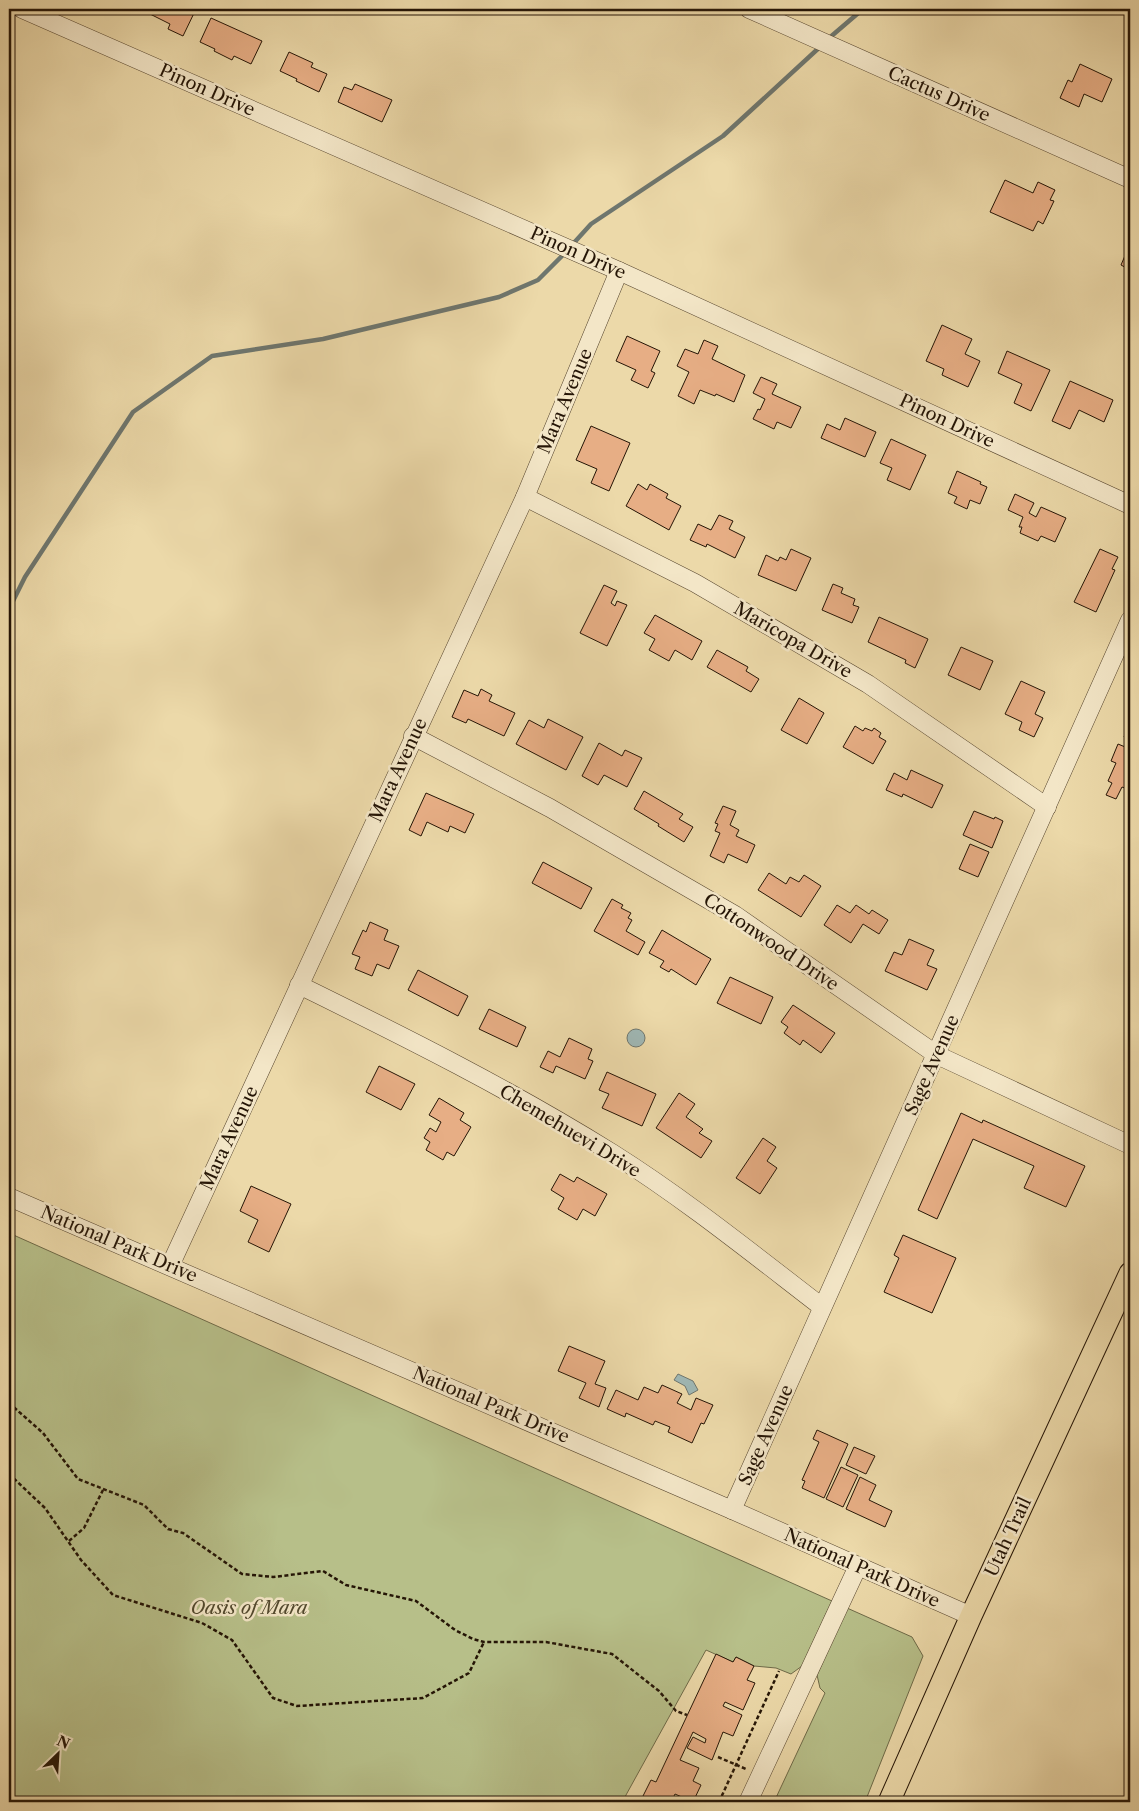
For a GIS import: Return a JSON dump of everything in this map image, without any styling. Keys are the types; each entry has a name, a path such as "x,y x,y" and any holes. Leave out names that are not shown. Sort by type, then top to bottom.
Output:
{"main road":[{"name":"Utah Trail","path":"890,1802 971,1616 1130,1273"}],"street":[{"name":"Pinon Drive","path":"22,9 619,271 1130,504"},
{"name":"Cactus Drive","path":"749,9 1130,178"},
{"name":"Mara Avenue","path":"170,1266 413,736 525,497 619,271"},
{"name":"Maricopa Drive","path":"525,497 695,583 859,679 1047,807"},
{"name":"Sage Avenue","path":"732,1510 1130,620"},
{"name":"Cottonwood Drive","path":"413,736 550,808 735,915 937,1055 1130,1145"},
{"name":"Chemehuevi Drive","path":"299,985 419,1044 539,1110 612,1154 682,1201 822,1307"},
{"name":"National Park Drive","path":"9,1197 732,1510 971,1616"},
{"path":"748,1802 858,1566"}],"path":[{"path":"9,1403 43,1433 78,1479 144,1505 168,1528 182,1533 242,1574 273,1577 323,1571 346,1585 416,1601 455,1630 473,1640 484,1642 546,1642 612,1654 659,1691 676,1710 687,1715"},
{"path":"9,1474 44,1508 81,1560 113,1595 202,1623 232,1640 273,1698 297,1706 423,1698 469,1673 484,1642"},
{"path":"69,1541 84,1528 103,1490"},
{"path":"719,1802 779,1671"},
{"path":"718,1757 760,1776"}],"green space":[{"name":"Oasis of Mara","path":"9,1233 832,1601 802,1666 791,1674 776,1668 754,1666 736,1657 733,1662 706,1650 623,1802 9,1802"},
{"path":"847,1608 912,1637 923,1656 865,1802 774,1802 825,1693 820,1688 817,1675"}],"water":[{"path":"636,1029 642,1032 645,1038 642,1044 636,1047 630,1044 627,1038 630,1032"},
{"path":"678,1374 693,1381 698,1390 689,1395 685,1386 674,1380"}],"building":[{"path":"145,9 196,9 183,36 168,29 170,24 144,11"},
{"path":"211,18 262,41 251,64 234,56 232,60 200,42"},
{"path":"289,52 313,63 311,67 327,74 319,92 280,71"},
{"path":"1080,64 1112,79 1102,102 1084,94 1079,107 1060,98 1068,80 1072,82"},
{"path":"355,84 392,100 382,122 338,102 344,87 352,90"},
{"path":"1005,180 1033,193 1038,182 1055,190 1050,200 1054,201 1043,224 1038,221 1033,231 990,212"},
{"path":"1130,244 1130,270 1121,265"},
{"path":"942,325 972,339 965,354 980,361 968,387 942,375 944,369 926,361"},
{"path":"627,336 660,351 651,371 655,373 648,388 631,380 636,370 616,361"},
{"path":"704,340 718,346 712,359 745,375 734,402 716,394 715,396 700,390 694,404 678,396 689,372 677,366 685,349 698,354"},
{"path":"1007,351 1050,370 1031,411 1014,403 1022,384 998,373"},
{"path":"761,377 777,384 772,394 801,407 791,428 777,422 774,429 753,419 765,399 753,393"},
{"path":"1070,381 1113,400 1104,422 1079,410 1070,429 1052,421"},
{"path":"845,418 876,432 865,457 821,438 827,424 840,430"},
{"path":"591,426 630,443 609,491 591,483 597,469 576,460"},
{"path":"891,439 926,455 910,490 887,480 892,468 880,463"},
{"path":"957,471 981,482 980,484 987,487 980,504 970,500 967,509 954,503 957,497 948,493"},
{"path":"638,484 647,490 650,484 668,494 666,498 681,506 669,530 626,506"},
{"path":"1015,494 1034,503 1029,513 1036,517 1041,507 1066,518 1055,542 1041,536 1038,541 1020,533 1022,527 1019,527 1023,517 1008,510"},
{"path":"719,515 733,521 729,529 745,537 735,558 707,544 706,547 690,540 698,524 711,530"},
{"path":"791,549 811,558 796,591 758,575 766,555 778,561 780,557 786,560"},
{"path":"1100,549 1118,557 1112,569 1115,570 1096,612 1074,602"},
{"path":"833,584 843,588 841,593 855,599 853,605 859,607 852,623 822,610"},
{"path":"604,585 617,591 611,603 615,606 617,601 627,605 607,646 580,633"},
{"path":"655,615 702,641 692,660 675,650 669,661 649,650 655,639 644,633"},
{"path":"879,617 928,639 915,668 905,663 906,660 868,642"},
{"path":"961,647 993,661 980,690 948,675"},
{"path":"717,650 748,667 746,671 759,679 751,692 707,667"},
{"path":"1021,681 1045,692 1035,714 1043,718 1034,737 1019,730 1022,722 1005,714"},
{"path":"481,689 492,695 489,701 515,713 504,736 468,719 466,723 452,717 464,690 478,696"},
{"path":"799,698 824,713 807,744 781,730"},
{"path":"548,719 583,737 566,770 516,744 529,720 544,728"},
{"path":"1130,723 1130,740 1124,737"},
{"path":"855,726 863,731 865,728 872,731 874,728 881,733 879,737 886,741 873,764 843,747"},
{"path":"599,743 622,756 625,750 642,758 627,787 604,775 598,785 582,776"},
{"path":"1118,744 1130,749 1130,790 1122,787 1116,799 1106,795 1112,783 1108,781 1116,763 1111,761"},
{"path":"911,770 943,785 932,808 903,794 902,797 886,790 894,773 907,780"},
{"path":"644,791 683,814 679,819 693,827 684,842 634,809"},
{"path":"426,793 474,814 465,833 450,826 448,832 427,822 421,836 409,830"},
{"path":"723,806 736,811 730,825 739,830 736,836 755,845 747,863 728,854 724,863 710,856 720,833 715,831 718,824 715,823"},
{"path":"974,811 1003,821 992,848 963,835"},
{"path":"970,844 989,852 978,877 959,869"},
{"path":"543,862 592,888 581,909 532,883"},
{"path":"769,873 786,884 790,877 799,882 804,875 821,886 801,917 758,890"},
{"path":"612,899 623,905 621,908 631,913 628,918 632,920 626,931 645,942 638,955 594,931"},
{"path":"837,905 850,913 856,905 869,914 872,910 888,920 879,934 863,924 851,943 824,925"},
{"path":"370,922 388,930 384,940 399,946 389,969 377,964 372,976 355,969 360,957 352,954 363,930 366,932"},
{"path":"662,930 711,959 696,985 671,969 669,972 660,967 664,961 649,953"},
{"path":"909,939 934,950 927,965 937,969 927,990 885,971 894,952 902,955"},
{"path":"418,970 468,996 458,1016 408,990"},
{"path":"730,977 773,997 761,1024 717,1003"},
{"path":"793,1005 835,1033 821,1053 803,1040 800,1045 784,1033 788,1027 781,1022"},
{"path":"489,1009 526,1027 517,1047 479,1029"},
{"path":"569,1038 592,1049 588,1059 593,1061 585,1079 556,1066 553,1073 540,1067 548,1051 560,1057"},
{"path":"379,1066 415,1084 401,1110 366,1092"},
{"path":"607,1072 656,1094 642,1126 602,1108 609,1094 599,1090"},
{"path":"679,1093 695,1104 686,1117 703,1129 699,1133 712,1141 701,1158 656,1128"},
{"path":"439,1098 464,1113 460,1120 471,1127 454,1156 447,1152 443,1160 426,1150 430,1142 424,1138 430,1128 436,1132 441,1122 429,1115"},
{"path":"961,1113 982,1123 983,1120 1085,1166 1066,1207 1024,1188 1034,1166 973,1139 937,1219 918,1210"},
{"path":"763,1138 776,1147 767,1161 777,1168 760,1194 736,1178"},
{"path":"560,1174 574,1182 577,1177 607,1194 595,1216 583,1209 577,1220 558,1209 564,1198 551,1190"},
{"path":"251,1186 291,1204 269,1252 248,1242 258,1220 240,1211"},
{"path":"903,1235 956,1258 932,1313 884,1292 899,1258 894,1255"},
{"path":"569,1346 605,1361 595,1384 606,1388 599,1407 579,1398 586,1383 558,1371"},
{"path":"662,1385 682,1394 677,1403 691,1410 696,1398 713,1405 704,1424 701,1423 692,1443 668,1432 670,1427 655,1421 653,1425 626,1413 625,1417 607,1409 616,1390 638,1400 644,1387 658,1393"},
{"path":"817,1430 848,1444 824,1498 802,1488 805,1481 802,1480 819,1442 813,1439"},
{"path":"854,1447 875,1456 866,1474 846,1465"},
{"path":"841,1467 858,1475 843,1507 826,1499"},
{"path":"860,1477 876,1485 869,1500 892,1511 885,1527 846,1509"},
{"path":"716,1654 733,1662 736,1657 754,1666 747,1680 755,1683 743,1710 725,1702 723,1706 742,1715 733,1736 723,1732 712,1760 687,1748 693,1737 705,1743 706,1739 693,1732 680,1760 699,1768 693,1781 701,1785 693,1802 675,1794 671,1802 650,1802 642,1798 651,1780 656,1782"}],"waterway":[{"path":"828,39 863,9"},
{"path":"572,245 591,224 723,136 821,46"},
{"path":"9,609 25,577 133,412 212,356 323,339 499,297 538,280 565,253"}]}
